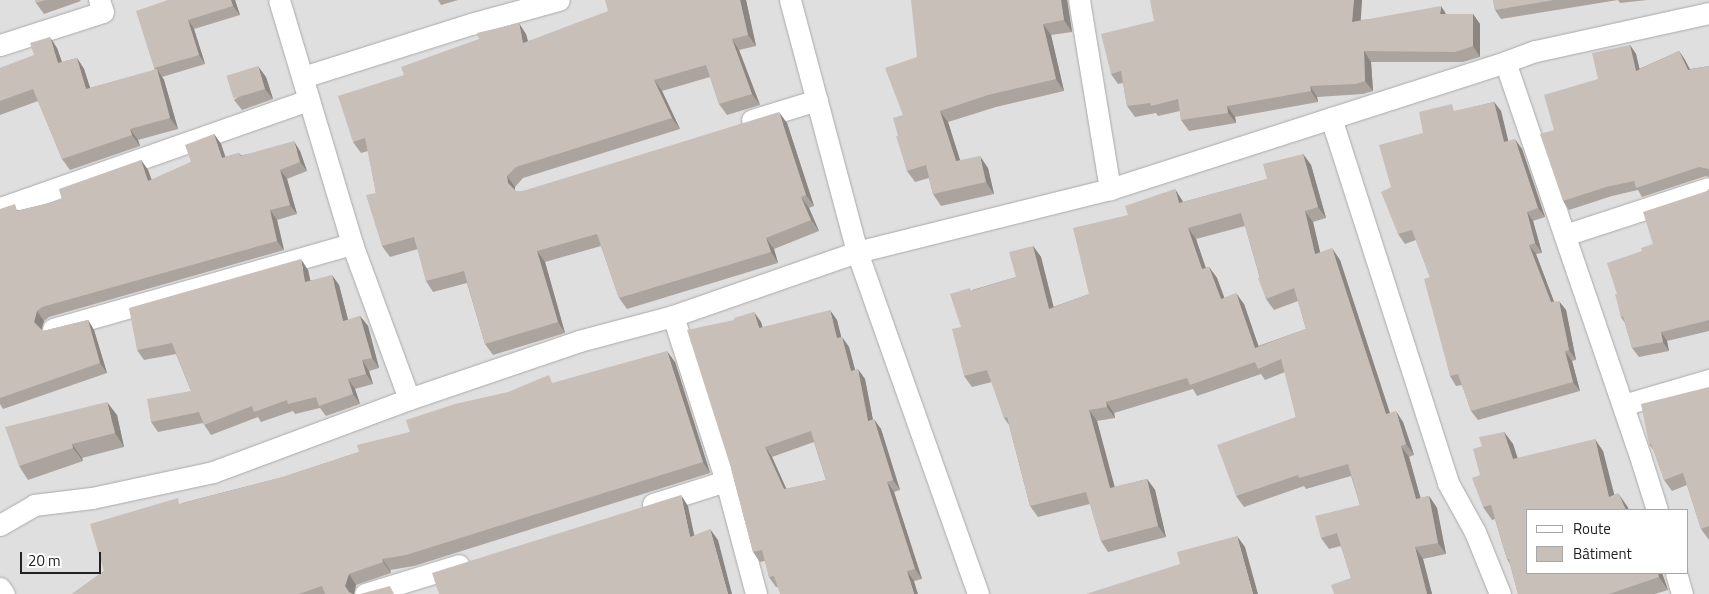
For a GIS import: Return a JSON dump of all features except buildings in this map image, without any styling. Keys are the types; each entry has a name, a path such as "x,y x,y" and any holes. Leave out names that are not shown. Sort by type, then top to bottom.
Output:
{"street":[{"path":"279,0 352,244 409,399"},
{"path":"303,77 471,24 559,0"},
{"path":"790,0 857,252 978,594"},
{"path":"1079,0 1110,190"},
{"path":"0,45 104,12 105,1"},
{"path":"0,525 34,505 92,498 213,472 409,399 578,342 673,316 857,252 1110,190 1536,51 1709,13"},
{"path":"1505,62 1623,405 1657,509"},
{"path":"0,208 309,100"},
{"path":"733,126 817,100"},
{"path":"1331,118 1448,483 1475,532 1500,594"},
{"path":"1564,235 1709,188"},
{"path":"53,329 352,244"},
{"path":"673,316 726,481 756,594"},
{"path":"1623,405 1709,380"},
{"path":"631,511 726,481"},
{"path":"365,594 479,558"},
{"path":"1676,574 1682,594"},
{"path":"0,588 4,594"}],"shaded area":[{"path":"0,0 1709,0 1709,594 0,594"}]}
